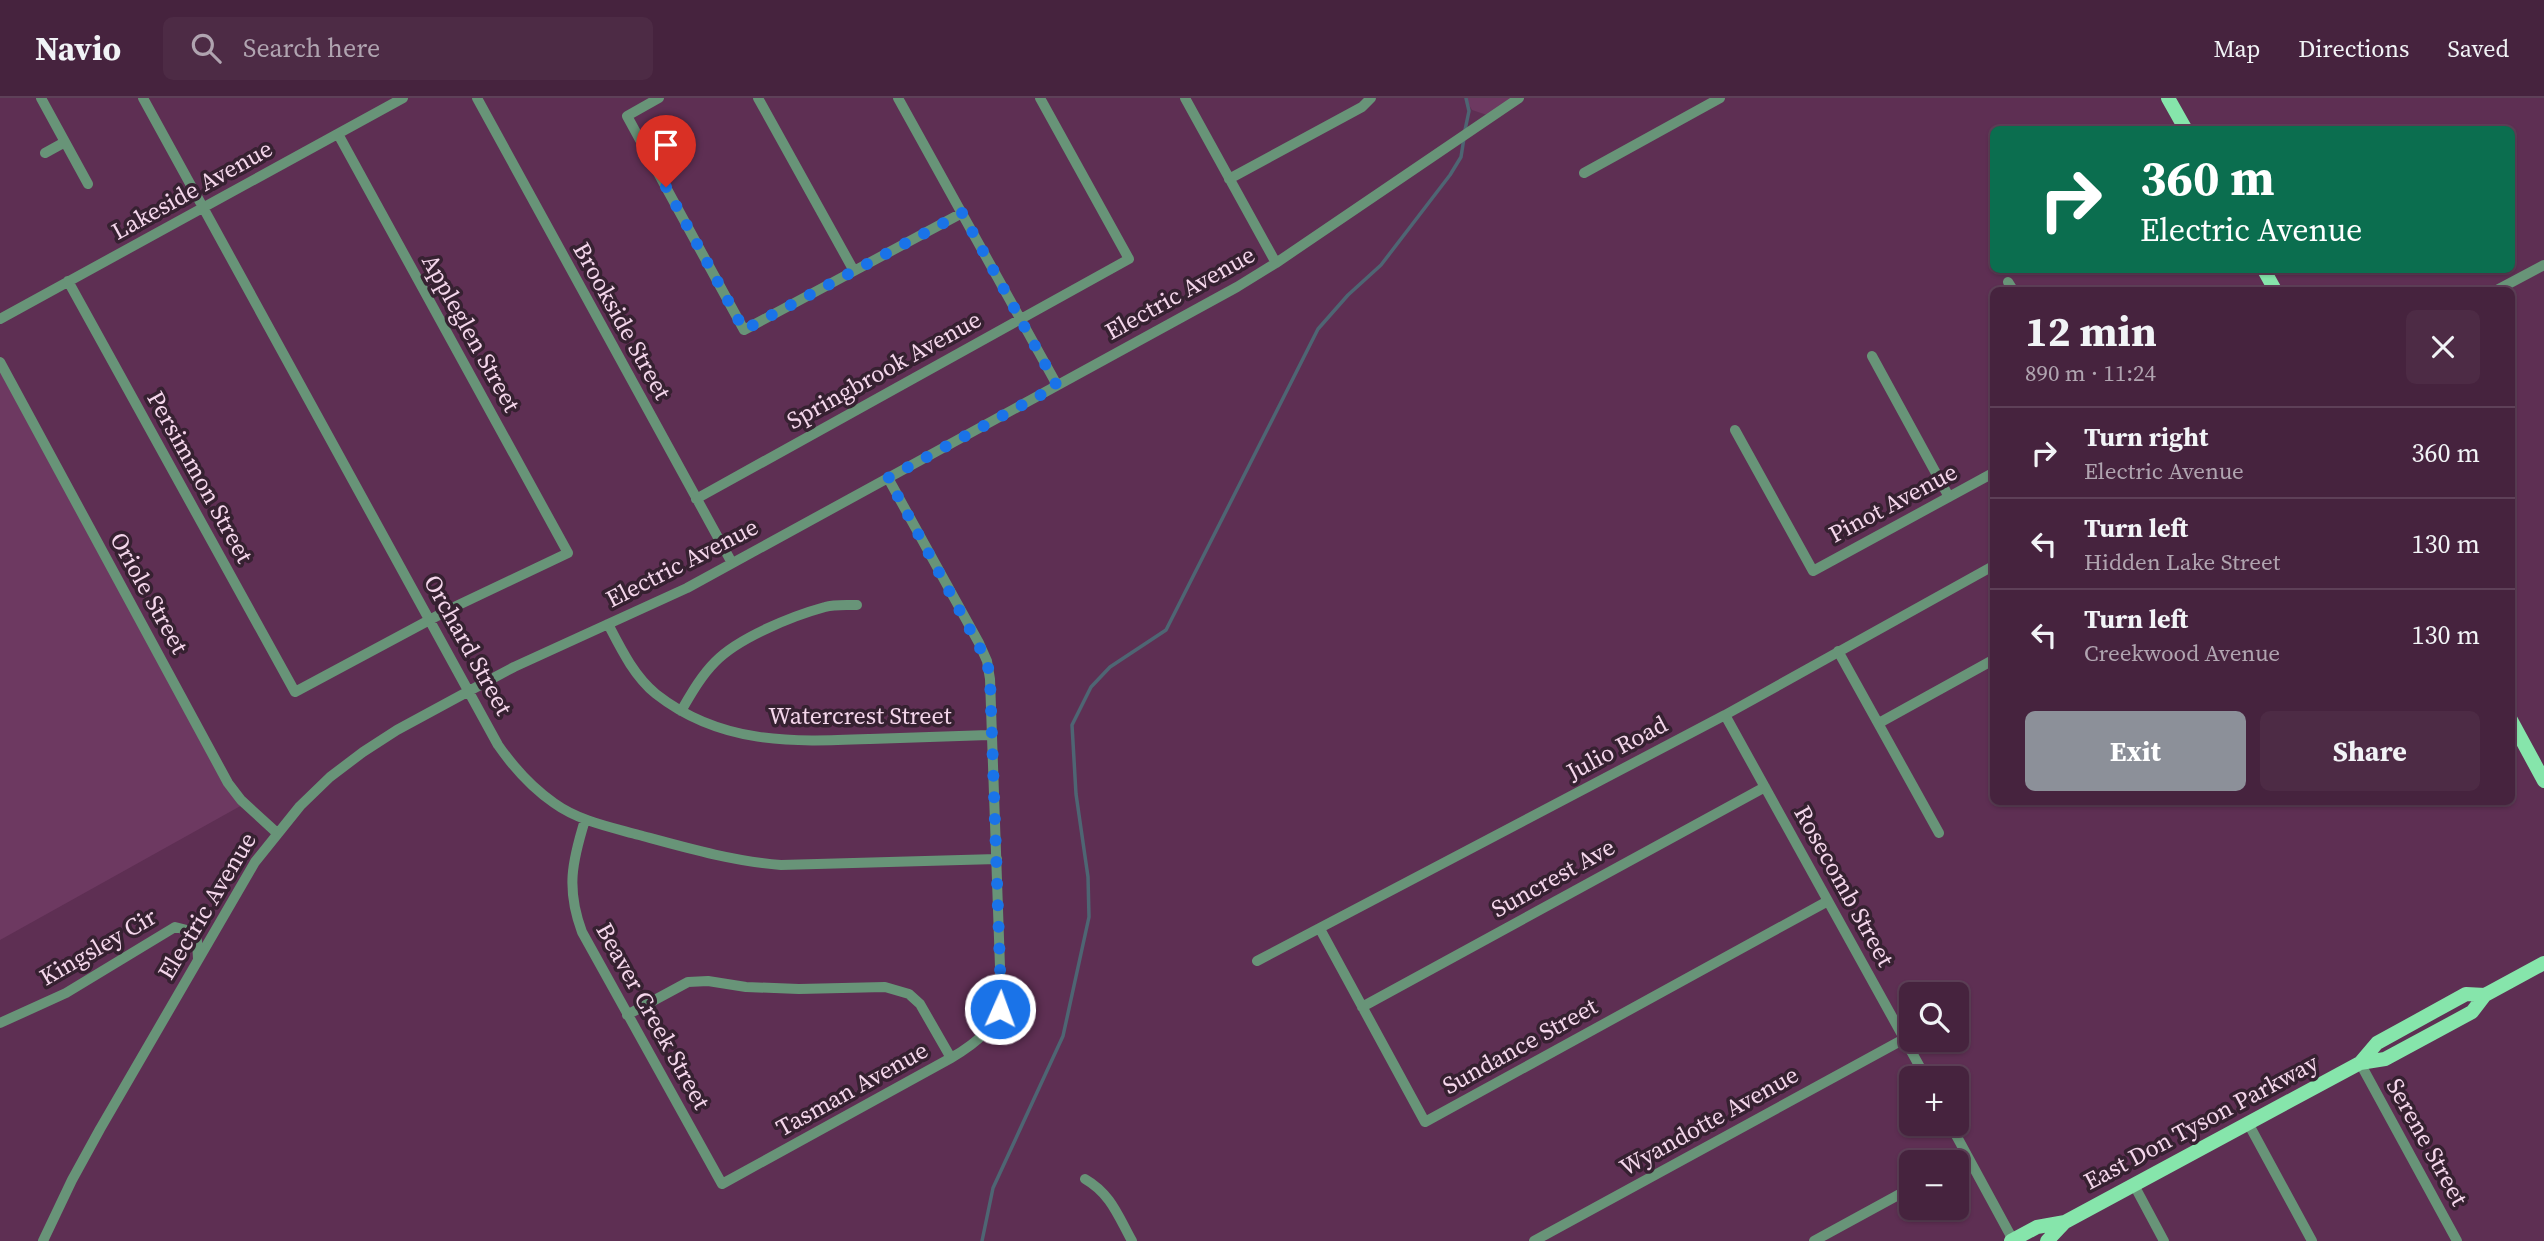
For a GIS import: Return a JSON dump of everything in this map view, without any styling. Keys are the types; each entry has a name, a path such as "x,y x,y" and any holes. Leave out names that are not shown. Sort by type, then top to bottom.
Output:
{"main road":[{"path":"2168,98 2184,126"},
{"path":"2515,727 2544,781"},
{"name":"East Don Tyson Parkway","path":"2012,1240 2037,1227 2065,1222 2360,1063 2385,1059 2472,1012 2484,995 2544,963"},
{"name":"East Don Tyson Parkway","path":"2047,1241 2065,1222"}],"street":[{"path":"41,98 88,184"},
{"name":"Orchard Street","path":"143,98 469,691 512,765 532,787 556,805 585,820 721,857 751,862 781,865 997,859"},
{"name":"Lakeside Avenue","path":"0,319 404,98"},
{"name":"Brookside Street","path":"477,98 732,563"},
{"path":"659,98 626,116 744,330 962,213"},
{"path":"758,98 853,271"},
{"path":"898,98 1057,386"},
{"name":"Springbrook Avenue","path":"696,499 1129,259 1040,98"},
{"path":"1185,98 1276,263"},
{"path":"1229,179 1362,107 1371,98"},
{"name":"Electric Avenue","path":"43,1241 72,1180 255,862 300,806 330,777 397,730 469,691 687,588 1237,287 1519,98"},
{"path":"1584,173 1720,98"},
{"name":"Appleglen Street","path":"338,134 568,553 430,619"},
{"path":"45,153 65,142"},
{"path":"2503,287 2544,265"},
{"name":"Persimmon Street","path":"68,282 295,692 430,619"},
{"path":"1872,356 1949,497"},
{"name":"Oriole Street","path":"0,362 228,783 244,804 277,833"},
{"name":"Pinot Avenue","path":"1735,430 1813,571 1990,475"},
{"path":"888,478 987,661 997,859"},
{"name":"Julio Road","path":"1257,961 1725,715 1990,568"},
{"path":"681,711 701,678 716,660 736,645 759,632 826,606 857,606"},
{"name":"Watercrest Street","path":"608,624 638,675 655,693 704,723 737,734 806,742 992,735"},
{"path":"1838,651 1939,833"},
{"path":"1879,723 1990,662"},
{"name":"Rosecomb Street","path":"1725,715 1899,1029"},
{"name":"Suncrest Ave","path":"1362,1007 1765,787"},
{"name":"Beaver Creek Street","path":"585,820 573,858 571,883 574,910 582,932 722,1184"},
{"name":"Tasman Avenue","path":"722,1184 951,1058 983,1036 994,1021 1001,996 997,859"},
{"name":"Sundance Street","path":"1320,929 1425,1122 1828,901"},
{"name":"Kingsley Cir","path":"0,1023 66,993 176,928 191,931 197,941 198,959"},
{"path":"627,1014 688,982 708,981 746,987 799,989 884,987 909,995 920,1004 951,1058"},
{"name":"Wyandotte Avenue","path":"1534,1241 1899,1041"},
{"name":"Serene Street","path":"2360,1063 2457,1241"},
{"path":"2248,1123 2312,1241"},
{"path":"1969,1157 2012,1240"},
{"path":"1085,1179 1100,1187 1110,1199 1132,1241"},
{"path":"2134,1185 2164,1241"},
{"path":"1814,1241 1899,1195"}],"shaded area":[{"path":"1465,98 1519,98 1490,116 1472,110"},
{"path":"0,362 244,804 0,940"}],"waterway":[{"path":"1465,130 1469,111 1466,98"},
{"path":"982,1241 993,1188 1063,1036 1089,917 1088,877 1076,794 1072,725 1091,687 1110,667 1166,630 1318,329 1348,295 1381,265 1450,175 1461,157 1464,138"}],"route":[{"path":"666,187 744,330 962,213 1057,386 888,478 987,661 996,834 1000,1009"}]}
